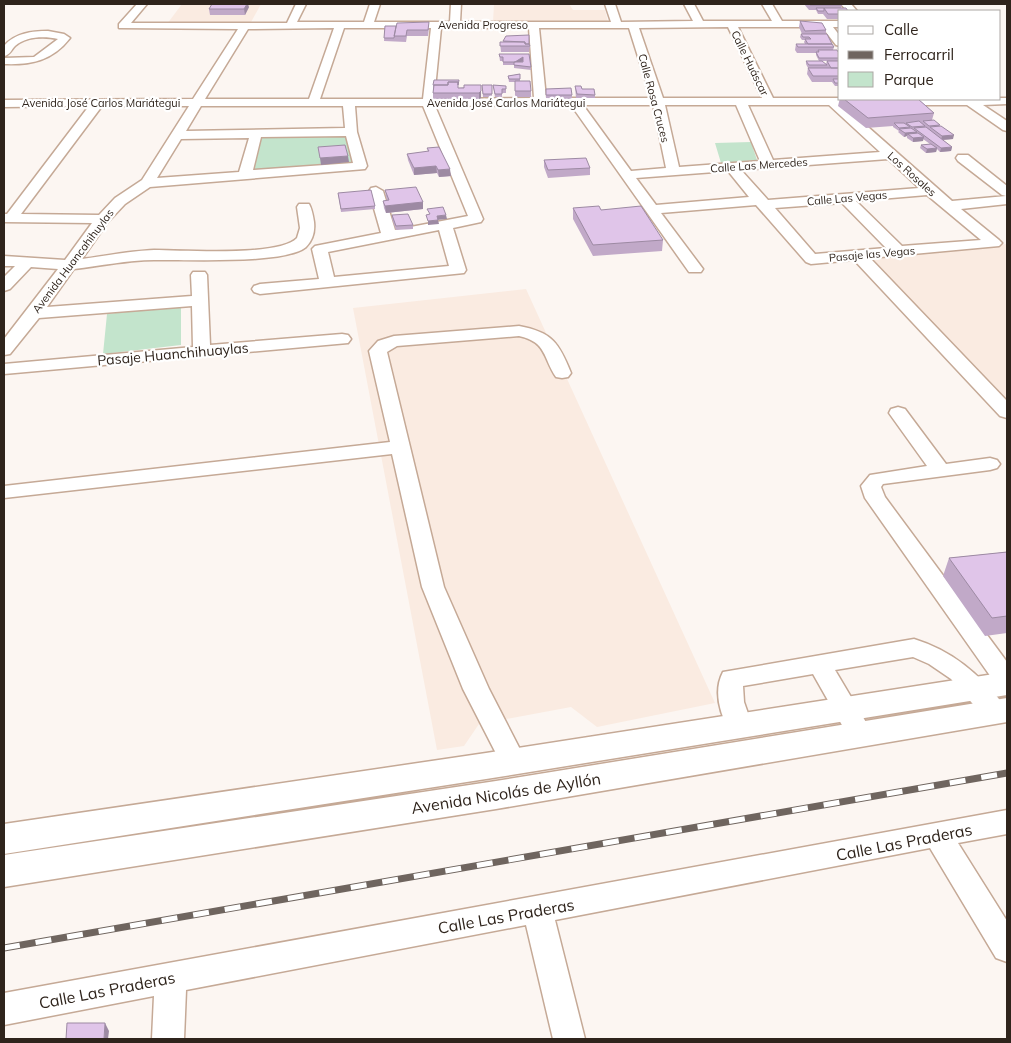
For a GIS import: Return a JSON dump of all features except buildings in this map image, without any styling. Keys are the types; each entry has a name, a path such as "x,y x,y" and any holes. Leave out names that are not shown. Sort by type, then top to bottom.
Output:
{"main road":[{"name":"Avenida Nicolás de Ayllón","path":"4,839 498,774 852,721 999,694"},
{"name":"Avenida Nicolás de Ayllón","path":"4,871 739,725 852,721"}],"street":[{"name":"Avenida Progreso","path":"142,4 123,25 126,27 290,27 838,24"},
{"path":"290,27 301,4"},
{"path":"368,26 375,4"},
{"path":"455,26 456,4"},
{"path":"610,4 617,25"},
{"path":"689,4 699,24"},
{"path":"766,4 779,24"},
{"name":"Calle Huáscar","path":"731,24 769,101"},
{"path":"825,24 838,40"},
{"path":"534,25 540,103"},
{"name":"Calle Rosa Cruces","path":"633,25 658,102 673,171"},
{"path":"313,103 340,26"},
{"path":"328,283 320,249 476,220 428,103 436,26"},
{"name":"Avenida Huancahihuylas","path":"4,350 34,313 103,219 120,201 147,183 244,27"},
{"path":"4,53 18,38 36,35 65,38 40,59 29,62 4,61"},
{"name":"Avenida José Carlos Mariátegui","path":"4,104 170,103 199,100 313,103 540,103 998,100"},
{"name":"Los Rosales","path":"832,101 930,191 994,243"},
{"path":"970,101 1007,127"},
{"path":"575,102 695,269"},
{"path":"740,102 768,164"},
{"path":"7,218 98,103"},
{"path":"147,183 360,166 351,132 348,103"},
{"path":"178,135 351,132"},
{"path":"245,176 256,134"},
{"name":"Calle Las Mercedes","path":"627,175 891,155"},
{"path":"963,158 1007,192"},
{"name":"Pasaje las Vegas","path":"732,167 811,260 994,243"},
{"path":"376,191 389,236"},
{"name":"Calle Las Vegas","path":"653,209 930,191"},
{"path":"845,198 898,252"},
{"path":"949,206 1007,200"},
{"path":"4,261 69,265 153,255 212,258 286,250 296,247 304,240 308,230 304,207"},
{"path":"7,218 103,219"},
{"path":"260,289 458,270 445,225"},
{"path":"858,255 1007,412"},
{"path":"4,286 27,263"},
{"path":"200,275 202,351"},
{"path":"34,313 200,300"},
{"path":"498,774 476,690 433,587 378,351 384,345 400,341 519,331 527,332 546,341 562,373"},
{"name":"Pasaje Huanchihuaylas","path":"4,369 342,338"},
{"path":"898,414 940,470"},
{"path":"4,492 400,447"},
{"path":"990,464 877,479 871,486 876,498 999,694"},
{"path":"739,725 730,696 729,688 732,679 914,648 927,651 941,658 999,694"},
{"path":"819,664 852,721"},
{"name":"Calle Las Praderas","path":"4,1009 1007,822"},
{"path":"938,836 1007,948"},
{"path":"537,910 570,1039"},
{"path":"168,1039 170,978"}],"shaded area":[{"path":"182,4 261,4 250,24 167,24"},
{"path":"494,4 569,4 573,10 605,10 608,22 493,22"},
{"path":"1007,244 1007,406 867,257"},
{"path":"526,289 715,703 597,727 571,707 479,724 464,746 437,750 353,308"}],"green space":[{"path":"347,133 353,164 252,173 261,135"},
{"path":"751,142 757,160 721,163 715,143"},
{"path":"181,306 181,345 103,354 107,314"}],"railway":[{"path":"4,948 1007,773"}]}
